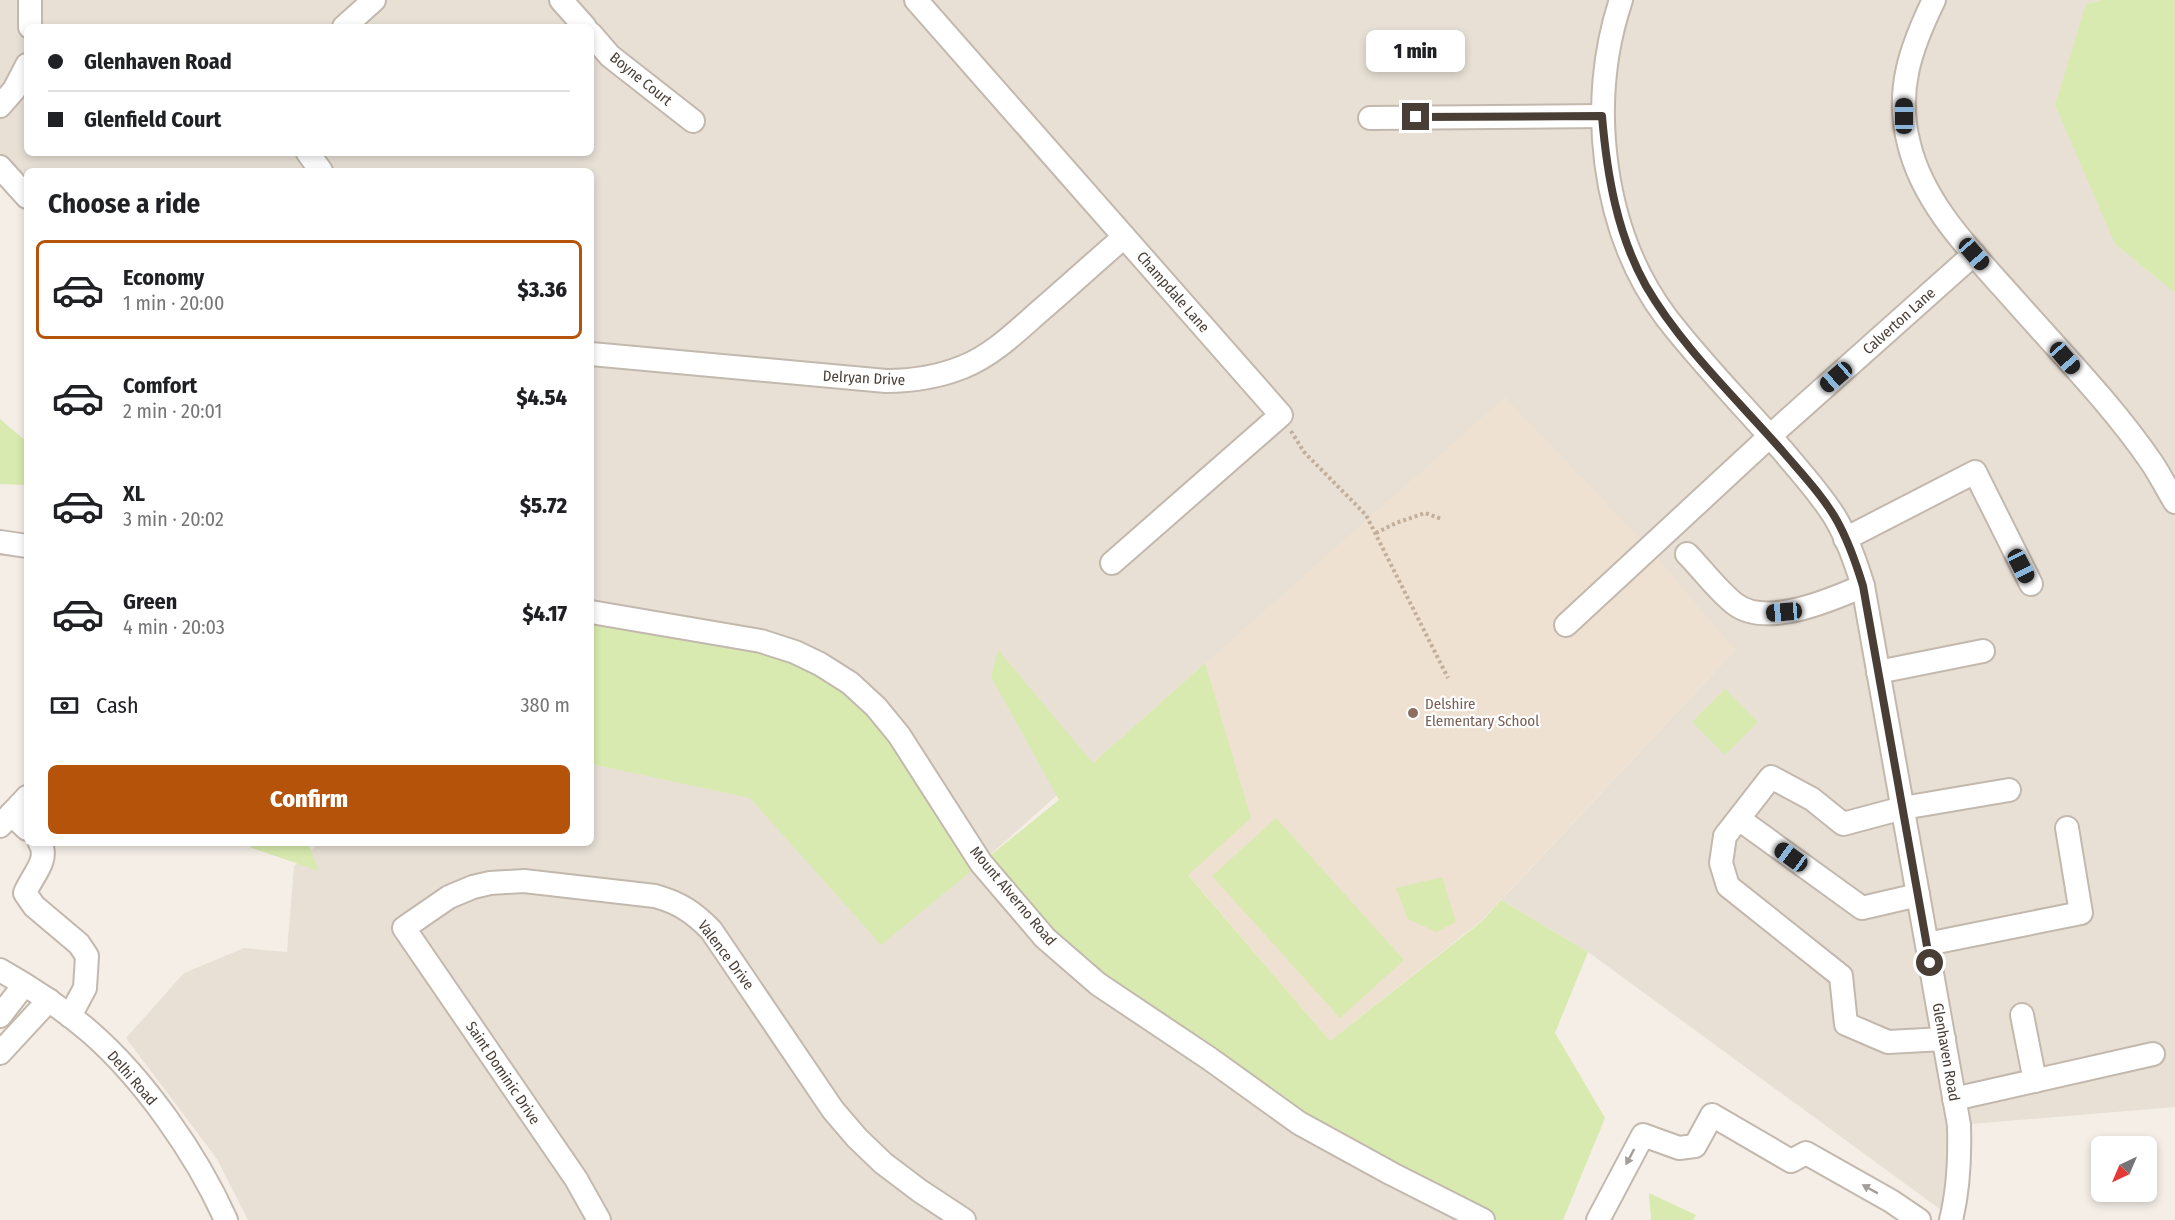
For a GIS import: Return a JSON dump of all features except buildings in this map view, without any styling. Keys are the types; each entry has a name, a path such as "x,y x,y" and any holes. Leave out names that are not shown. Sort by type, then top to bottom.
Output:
{"street":[{"path":"30,0 30,24"},
{"path":"347,24 374,0"},
{"path":"561,0 582,24"},
{"name":"Glenhaven Road","path":"1621,0 1607,54 1602,116 1605,159 1614,203 1627,245 1646,285 1665,315 1690,347 1816,489 1836,519 1852,552 1863,586 1959,1125 1960,1160 1957,1195 1951,1220"},
{"path":"1934,0 1916,36 1908,64 1904,99 1908,142 1916,168 1927,191 1974,254 2126,427 2175,502"},
{"name":"Champdale Lane","path":"924,2 1124,237 1281,415 1112,563"},
{"name":"Boyne Court","path":"594,37 610,56 693,121"},
{"path":"0,106 14,90 24,71"},
{"path":"1370,118 1602,116"},
{"path":"0,167 24,194"},
{"name":"Delryan Drive","path":"594,354 886,381 913,381 939,375 988,354 1124,237"},
{"name":"Calverton Lane","path":"1566,625 1770,436 1974,254"},
{"path":"1845,539 1975,472 2031,584"},
{"path":"0,542 24,546"},
{"path":"1687,554 1736,605 1757,614 1784,612 1828,602 1863,586"},
{"name":"Mount Alverno Road","path":"594,613 761,641 795,652 850,683 876,707 899,735 981,863 1045,938 1098,984 1210,1059 1299,1123 1392,1174 1484,1220"},
{"path":"1878,672 1983,651"},
{"path":"1944,1039 1888,1042 1846,1024 1841,976 1728,886 1721,863 1725,836 1771,777 1812,799 1843,824 1903,808 2009,790"},
{"path":"13,823 24,802"},
{"path":"1739,819 1862,908 1918,895"},
{"path":"1927,944 2081,913 2067,828"},
{"path":"42,846 44,859 29,881 25,893 34,906 79,944 87,956 85,988 70,1016"},
{"name":"Valence Drive","path":"404,928 449,897 473,887 507,881 655,896 671,900 693,912 711,930 833,1110 857,1138 883,1164 964,1220"},
{"name":"Saint Dominic Drive","path":"404,928 576,1179 599,1220"},
{"name":"Delhi Road","path":"0,970 49,1000 70,1016 92,1034 127,1071 167,1119 197,1164 226,1220"},
{"path":"0,1017 24,985"},
{"path":"0,1053 49,1000"},
{"path":"2022,1015 2035,1081"},
{"path":"1954,1099 2153,1054"},
{"path":"1598,1220 1643,1136 1679,1148 1695,1146 1712,1115 1791,1161 1806,1153 1891,1200 1919,1220"}],"path":[{"path":"1305,452 1366,515 1448,678"},
{"path":"1375,533 1425,513 1442,519"}],"shaded area":[{"path":"0,0 2102,0 2086,4 2115,244 2175,293 2175,1107 1959,1125 1952,1218 1588,952 1501,900 1735,650 1205,663 981,863 1483,1220 248,1220 217,1159 126,1038 184,973 244,948 287,952 294,866 316,846 594,846 594,765 750,797 881,945 594,615 594,168 24,168 24,194 0,167"},
{"name":"Delshire Elementary School","path":"1505,397 1649,548 1735,650 1481,921 1330,1041 1093,763"}],"green space":[{"path":"2102,0 2175,0 2175,293 2115,244 2055,105 2086,4"},
{"path":"0,419 24,439 24,485 0,484"},
{"path":"594,613 761,641 850,683 981,863 881,945 750,798 594,765"},
{"path":"998,650 1093,763 1205,663 1251,818 1188,875 1330,1041 1481,922 1501,900 1588,952 1555,1033 1605,1118 1563,1220 1483,1220 1392,1174 1098,984 981,863 1059,800 991,677"},
{"path":"1725,689 1758,722 1725,755 1692,722"},
{"path":"1276,818 1404,960 1340,1018 1212,876"},
{"path":"250,846 309,846 319,871"},
{"path":"1442,877 1456,922 1436,932 1408,919 1396,888"},
{"path":"1649,1193 1696,1215 1693,1220 1651,1220"}],"place":[{"name":"Delshire Elementary School","path":"1413,713"}],"route":[{"path":"1416,117 1602,116 1605,159 1614,203 1627,245 1646,285 1665,315 1690,347 1816,489 1836,519 1852,552 1863,586 1930,963"}]}
